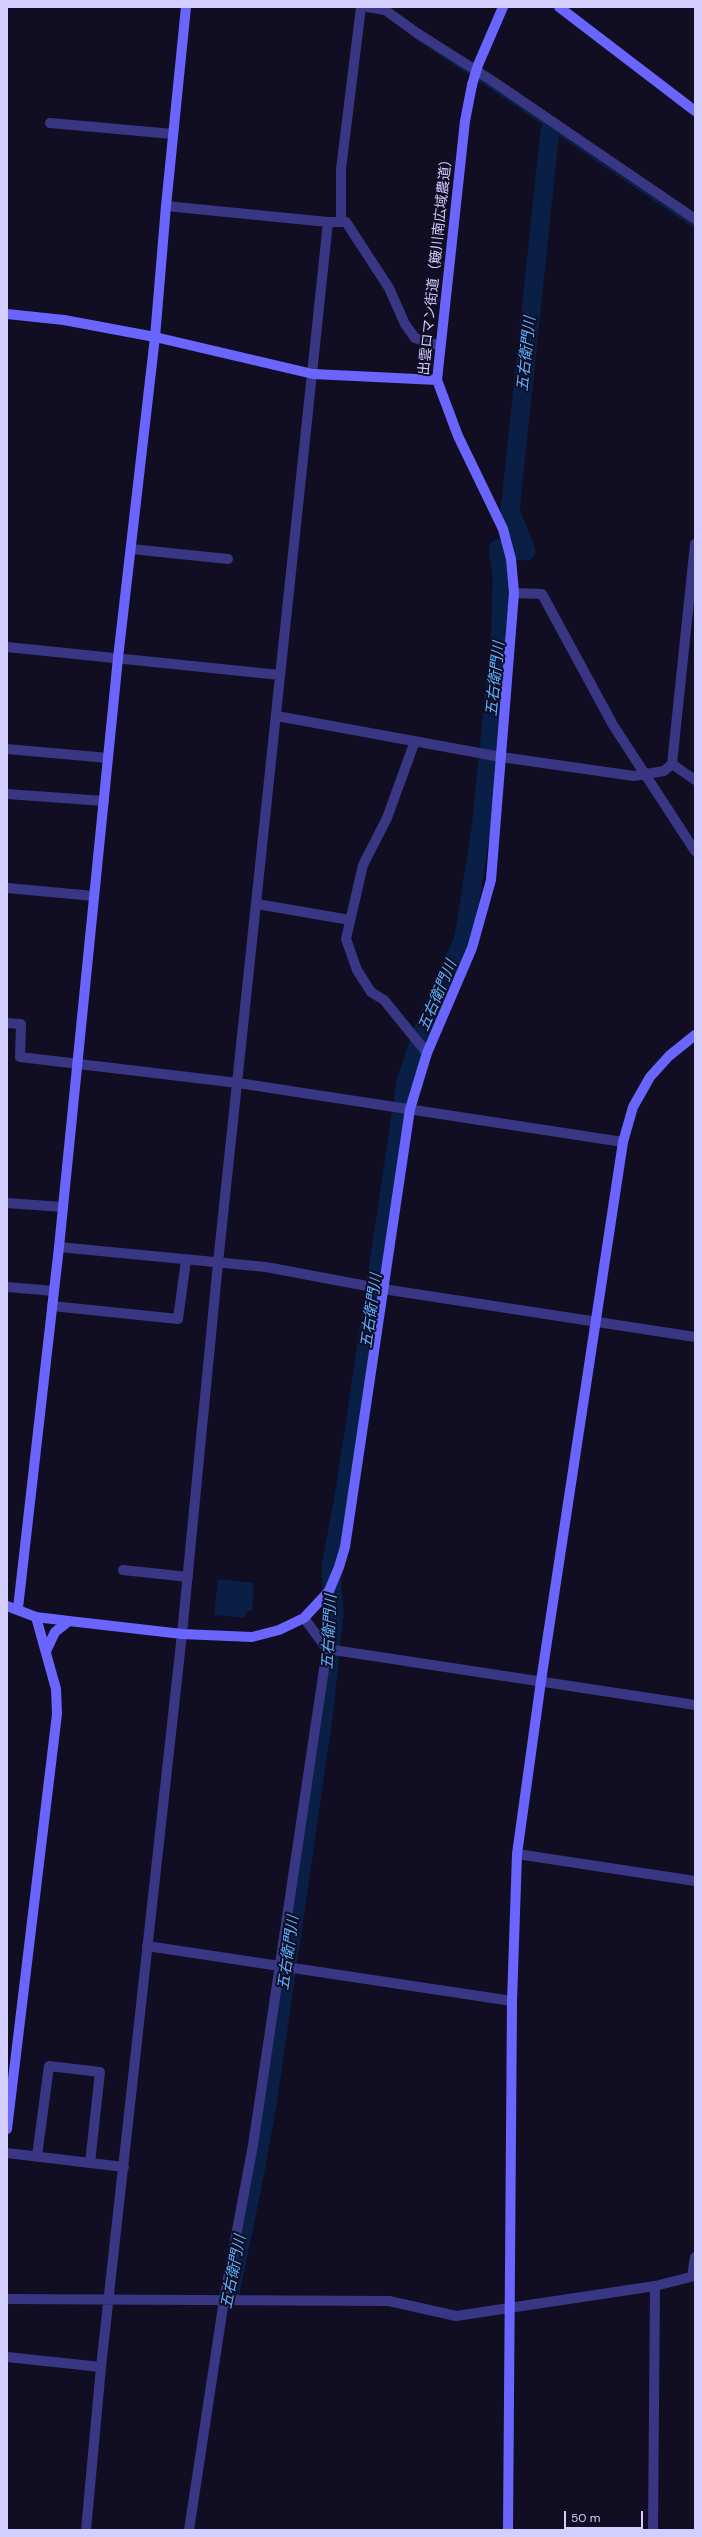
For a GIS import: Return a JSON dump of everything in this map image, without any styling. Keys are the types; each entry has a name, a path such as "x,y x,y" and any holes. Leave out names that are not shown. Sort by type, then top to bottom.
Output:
{"street":[{"path":"18,1608 59,1247 118,658 155,337 166,206 186,7"},
{"path":"341,222 341,169 361,7"},
{"path":"367,7 383,8 695,219"},
{"name":"出雲ロマン街道（簸川南広域農道）","path":"7,1606 18,1608 36,1616 69,1621 182,1634 252,1637 279,1630 304,1618 329,1591 339,1567 345,1547 410,1109 427,1053 472,948 491,880 514,593 511,559 503,529 458,436 437,380 465,121 472,85 480,58 503,7"},
{"path":"559,7 695,111"},
{"path":"50,123 173,134"},
{"path":"166,206 328,222 346,222 384,281 415,338 440,346"},
{"path":"86,2530 101,2367 110,2298 182,1634 218,1263 328,222"},
{"path":"7,314 64,320 155,337 313,374 437,380"},
{"path":"277,716 501,757 634,776 664,771 672,764 695,544"},
{"path":"131,549 228,559"},
{"path":"514,593 542,594 613,725 695,849"},
{"path":"7,647 280,675"},
{"path":"415,741 387,818 363,865 346,939 357,970 371,992 384,1000 427,1053"},
{"path":"7,749 108,758"},
{"path":"672,764 695,780"},
{"path":"7,794 104,801"},
{"path":"7,888 94,896"},
{"path":"256,904 350,920"},
{"path":"7,1023 21,1024 20,1057 238,1083 623,1142"},
{"path":"508,2530 512,2001 517,1854 541,1681 623,1142 633,1107 650,1077 668,1056 695,1035"},
{"path":"7,1203 63,1207"},
{"path":"59,1247 218,1263 266,1266 383,1289 695,1337"},
{"path":"52,1306 178,1319 186,1260"},
{"path":"7,1287 54,1291"},
{"path":"124,1570 188,1577"},
{"path":"7,2129 57,1714 56,1689 36,1616"},
{"path":"189,2530 224,2300 253,2145 327,1649 304,1618"},
{"path":"46,1651 54,1632 69,1621"},
{"path":"327,1649 695,1705"},
{"path":"517,1854 695,1881"},
{"path":"147,1946 512,2001"},
{"path":"37,2156 48,2066 100,2072 90,2163"},
{"path":"7,2153 124,2167"},
{"path":"7,2299 110,2298 389,2301 456,2316 655,2286 694,2276 695,2257"},
{"path":"653,2530 655,2286"},
{"path":"7,2357 101,2367"}],"water":[{"path":"218,1579 254,1583 252,1611 246,1611 245,1618 214,1615"}],"waterway":[{"path":"412,35 472,75"},
{"path":"477,78 695,227"},
{"name":"五右衛門川","path":"229,2298 254,2177 268,2098 324,1711 334,1614 331,1566 345,1492 406,1082 422,1033 464,938 481,829 501,626 502,576 498,549 526,551 510,511 550,130"}]}
